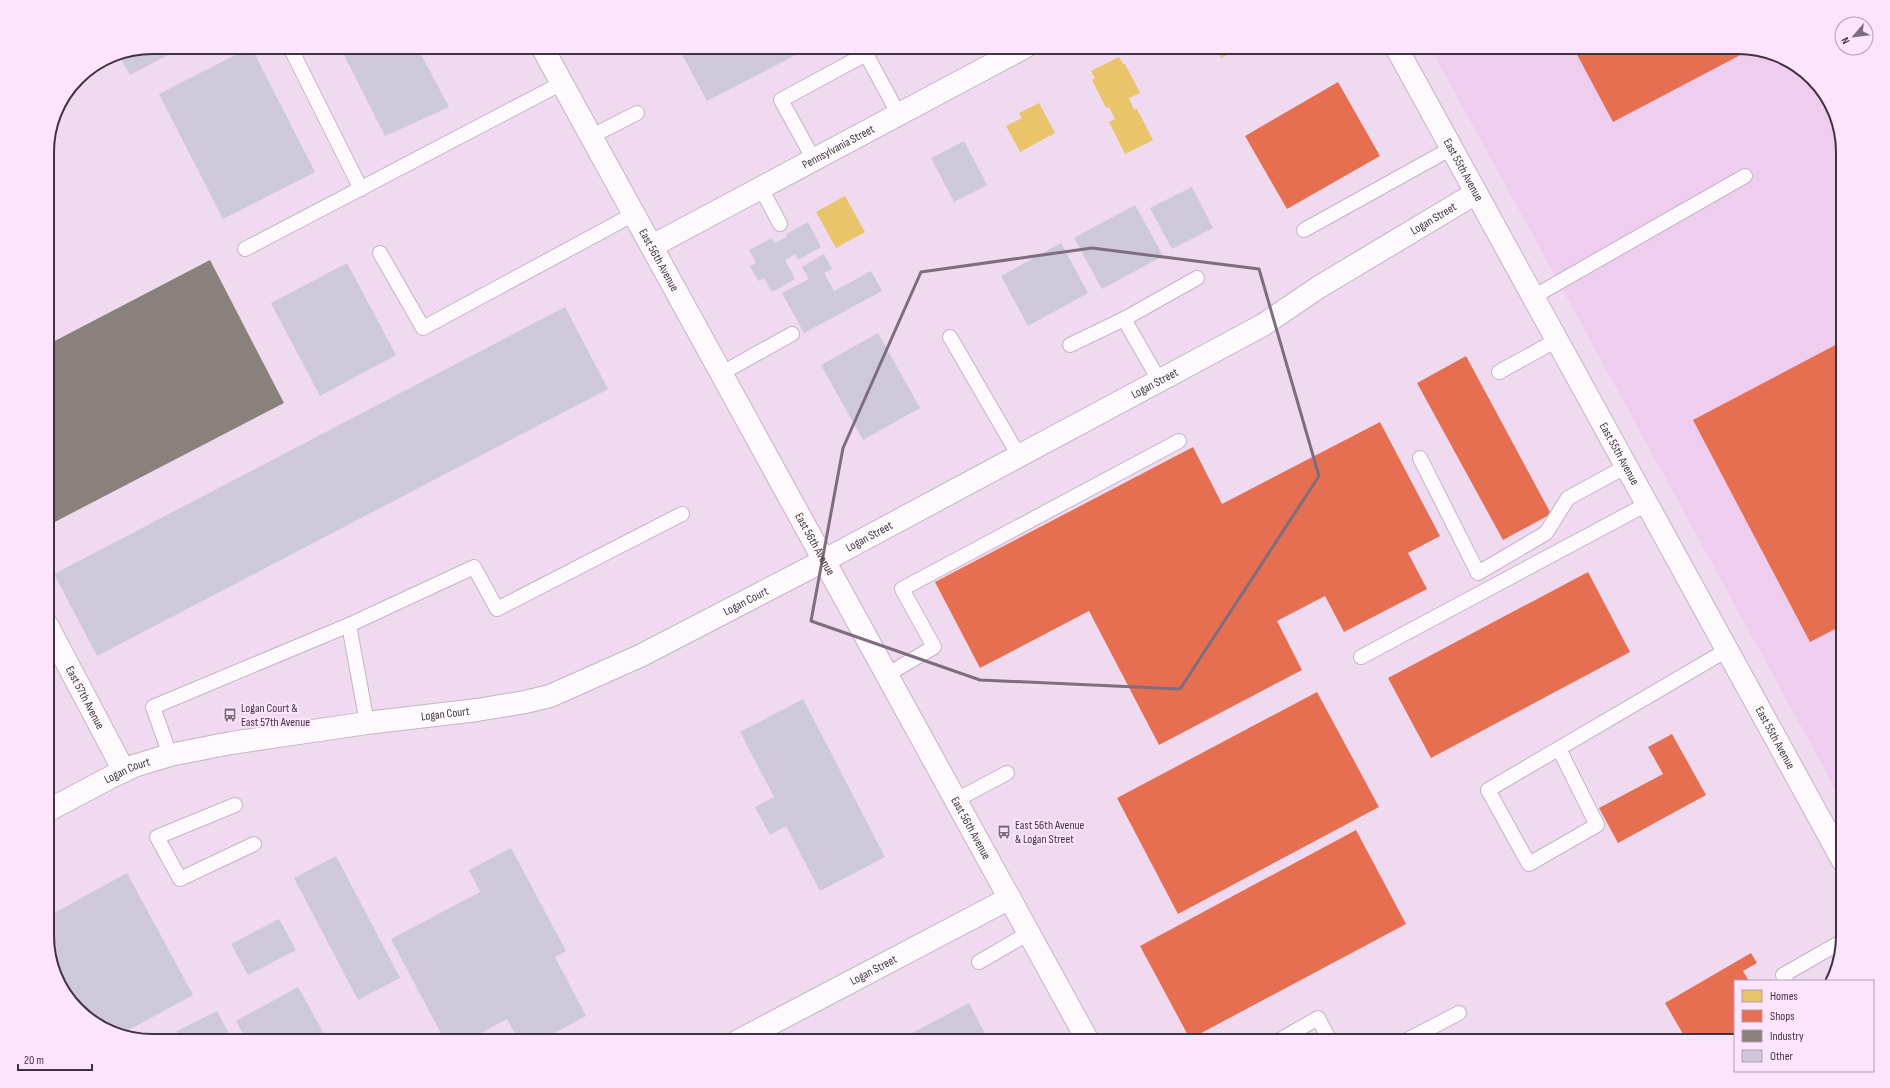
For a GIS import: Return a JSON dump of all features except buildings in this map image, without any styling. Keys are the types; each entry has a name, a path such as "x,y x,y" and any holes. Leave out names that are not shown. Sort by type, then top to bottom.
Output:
{"street":[{"name":"East 56th Avenue","path":"546,54 888,674 1084,1034"},
{"name":"Pennsylvania Street","path":"652,246 1012,54"},
{"name":"East 55th Avenue","path":"1400,54 1836,848"},
{"name":"Logan Street","path":"825,560 1264,325 1319,287 1476,193"},
{"name":"Logan Court","path":"54,807 97,783 124,771 170,755 231,743 367,723 477,710 526,702 550,696 640,656 825,560"},
{"name":"East 57th Avenue","path":"54,638 124,771"},
{"name":"Logan Street","path":"751,1034 1010,898"}],"lane":[{"path":"294,54 361,189"},
{"path":"814,160 781,100 866,54 899,115"},
{"path":"245,249 562,83"},
{"path":"592,136 637,113"},
{"path":"1304,230 1452,148"},
{"path":"1533,297 1745,176"},
{"path":"761,188 780,224"},
{"path":"380,253 423,328 634,214"},
{"path":"1070,345 1124,318 1197,278"},
{"path":"1124,318 1159,380"},
{"path":"722,373 792,334"},
{"path":"950,337 1018,456"},
{"path":"1499,372 1557,340"},
{"path":"888,674 934,647 902,589 1179,441"},
{"path":"1420,458 1478,573 1546,533 1568,498 1626,466"},
{"path":"1361,657 1647,504"},
{"path":"170,755 153,707 349,625 474,567 497,609 682,514"},
{"path":"349,625 367,723"},
{"path":"1559,749 1597,825 1529,864 1488,790 1727,650"},
{"path":"956,800 1007,773"},
{"path":"235,805 157,837 180,879 254,844"},
{"path":"980,962 1029,933"},
{"path":"1786,980 1783,975 1835,946"},
{"path":"1418,1034 1459,1013"},
{"path":"1290,1034 1318,1018 1326,1034"}],"highlighted area":[{"path":"1092,248 1259,269 1319,476 1180,689 980,680 811,621 843,448 921,272"}],"shaded area":[{"path":"1434,54 1751,55 1776,61 1798,74 1816,92 1826,109 1831,120 1836,146 1836,790"}],"place":[{"name":"Logan Court & East 57th Avenue","path":"230,715"},
{"name":"East 56th Avenue & Logan Street","path":"1004,832"}]}
